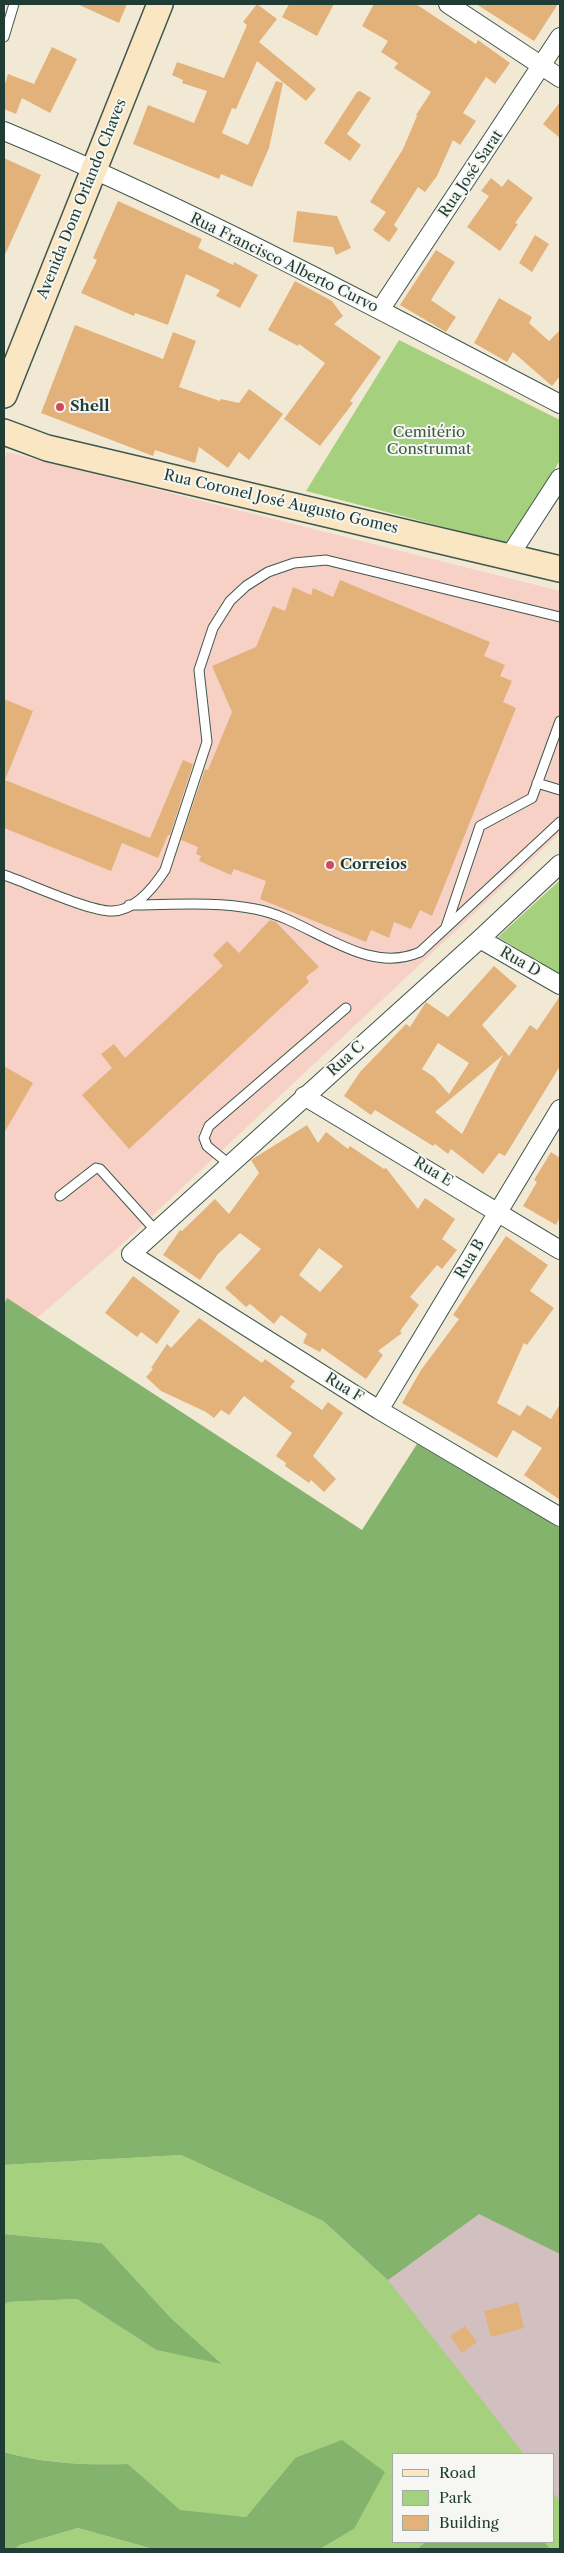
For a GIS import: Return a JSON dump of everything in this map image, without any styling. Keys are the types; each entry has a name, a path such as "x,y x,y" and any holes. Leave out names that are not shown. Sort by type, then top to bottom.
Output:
{"street":[{"name":"Avenida Dom Orlando Chaves","path":"4,395 160,4"},
{"path":"448,4 560,78"},
{"name":"Rua José Sarat","path":"380,310 543,66 560,37"},
{"name":"Rua Francisco Alberto Curvo","path":"4,131 95,168 380,310 560,404"},
{"name":"Rua Coronel José Augusto Gomes","path":"4,432 47,448 510,555 560,569"},
{"path":"510,555 560,478"},
{"name":"Rua C","path":"130,1254 480,939 560,864"},
{"name":"Rua D","path":"480,939 560,985"},
{"name":"Rua E","path":"304,1096 560,1250"},
{"name":"Rua B","path":"379,1410 560,1109"},
{"name":"Rua F","path":"130,1254 379,1410 560,1517"}],"lane":[{"path":"4,37 14,4"},
{"path":"4,874 97,909 114,911 129,906 144,897 165,870 207,742 199,670 202,655 213,628 230,601 246,586 268,572 294,563 326,560 560,618"},
{"path":"446,928 480,826 532,798 560,721"},
{"path":"537,783 560,790"},
{"path":"129,906 218,904 257,909 285,918 360,953 389,960 406,958 420,952 560,822"},
{"path":"229,1164 207,1146 204,1138 209,1126 346,1008"},
{"path":"60,1196 96,1168 100,1168 156,1231"}],"shaded area":[{"path":"7,452 560,591 560,833 120,1246 5,1346 4,1404 4,461"},
{"path":"476,2178 560,2206 560,2549 457,2549 454,2543 554,2543 554,2453 412,2453 333,2288"}],"green space":[{"name":"Cemitério Construmat","path":"399,340 560,420 560,460 513,545 306,491"},
{"path":"560,880 560,974 498,937"},
{"path":"7,1298 362,1530 417,1444 560,1528 560,2254 479,2214 388,2280 323,2221 181,2155 4,2165 4,1304"},
{"path":"181,2155 323,2221 388,2280 523,2453 392,2453 392,2543 424,2543 417,2549 320,2549 354,2529 295,2458 246,2517 180,2511 128,2464 66,2463 4,2452 4,2305 8,2302 77,2299 156,2350 221,2363 171,2318 102,2243 4,2234 4,2165"},
{"path":"4,2234 102,2243 171,2318 222,2364 156,2350 77,2299 8,2302 4,2305"},
{"path":"342,2440 385,2472 354,2529 320,2549 153,2549 78,2528 20,2545 15,2549 4,2549 4,2452 66,2463 128,2464 180,2510 246,2517 295,2458"},
{"path":"554,2493 560,2501 560,2549 550,2549 545,2543 554,2543"},
{"path":"78,2528 153,2549 15,2549 20,2545"},
{"path":"424,2543 545,2543 550,2549 417,2549"}],"building":[{"path":"77,4 127,4 119,23"},
{"path":"257,4 277,19 259,42 316,89 306,101 257,61 236,109 232,108 222,133 248,145 276,81 283,83 269,148 252,187 221,174 219,179 133,144 148,105 194,123 207,91 182,83 183,80 172,75 177,62 224,78 247,25 243,22"},
{"path":"289,4 334,4 317,36 282,17"},
{"path":"374,4 416,4 476,44 478,40 510,63 495,84 486,77 463,113 476,121 460,145 453,140 437,176 425,192 418,187 394,225 398,229 389,242 373,230 386,212 370,202 403,149 416,115 431,92 394,68 398,63 381,52 388,41 362,26"},
{"path":"476,4 558,4 534,41"},
{"path":"52,47 77,59 50,113 22,98 16,114 4,109 4,87 8,74 34,84"},
{"path":"360,91 371,98 347,134 361,145 350,161 324,143 357,92"},
{"path":"560,102 560,138 543,124"},
{"path":"4,158 41,175 4,257"},
{"path":"491,178 502,187 508,179 533,198 515,223 518,224 500,251 467,227 489,196 481,191"},
{"path":"118,201 202,239 198,248 233,265 234,262 258,275 240,308 216,296 220,290 186,274 168,325 135,313 134,316 81,293 97,260 93,258"},
{"path":"297,211 337,216 351,248 336,255 333,247 293,242"},
{"path":"535,235 549,244 532,272 519,263"},
{"path":"436,250 455,262 431,300 456,317 446,332 400,305"},
{"path":"295,281 332,301 343,316 334,324 381,357 350,401 353,403 320,446 284,419 325,363 299,344 298,346 268,330"},
{"path":"499,298 532,317 529,323 549,341 560,330 560,376 552,386 513,352 507,362 474,343"},
{"path":"75,325 163,359 173,332 196,341 179,387 220,401 221,399 239,403 249,389 283,414 249,460 239,452 228,468 199,447 195,463 155,450 153,456 41,413"},
{"name":"Correios","path":"340,580 490,642 484,656 505,665 500,676 512,681 503,702 516,708 432,916 420,910 411,929 394,922 389,938 371,930 366,942 260,899 266,881 234,869 231,875 199,861 201,856 196,854 198,847 181,840 205,769 208,770 232,712 212,666 256,647 273,606 285,611 293,587 311,595 313,588 333,597"},
{"path":"4,699 33,711 5,780 150,838 183,760 193,764 170,835 168,835 158,858 122,843 111,871 4,828"},
{"path":"270,920 276,922 319,967 306,977 309,982 129,1149 82,1095 112,1068 101,1054 114,1044 125,1058 223,966 213,955 227,941 239,953"},
{"path":"494,966 517,986 482,1025 509,1056 530,1025 537,1030 560,996 560,1066 505,1156 499,1153 483,1174 451,1149 448,1154 435,1144 433,1146 375,1110 371,1115 344,1096 360,1072 406,1024 410,1027 426,1002 448,1017","holes":["438,1043 469,1063 449,1094 434,1077 422,1069","503,1055 462,1134 435,1112"]},
{"path":"4,1066 33,1083 4,1133"},
{"path":"307,1125 318,1143 326,1132 348,1149 350,1146 384,1169 386,1168 418,1209 425,1198 455,1219 442,1239 457,1250 442,1269 437,1265 410,1297 419,1305 400,1331 402,1333 378,1351 383,1355 366,1379 322,1348 320,1352 303,1343 307,1334 281,1315 274,1324 250,1304 246,1307 225,1288 261,1249 240,1233 218,1254 200,1280 163,1255 180,1230 182,1231 215,1199 229,1214 259,1173 251,1160","holes":["319,1248 343,1266 320,1292 299,1275"]},
{"path":"551,1152 560,1158 560,1217 556,1225 523,1206 537,1182 534,1180"},
{"path":"506,1236 548,1265 530,1291 554,1308 527,1345 524,1343 497,1403 520,1416 527,1405 551,1419 560,1404 560,1500 524,1475 542,1448 513,1430 497,1458 402,1403 421,1370 459,1319 453,1315"},
{"path":"133,1276 180,1311 157,1344 141,1332 137,1337 105,1313"},
{"path":"199,1318 262,1363 265,1359 295,1381 290,1387 322,1410 328,1402 343,1413 313,1456 336,1479 324,1492 311,1480 309,1483 285,1466 286,1463 276,1456 292,1433 244,1396 229,1415 221,1410 214,1418 206,1412 161,1391 146,1377 153,1369 151,1368 167,1344 171,1348"},
{"path":"518,2302 524,2328 491,2337 484,2311"},
{"path":"465,2326 477,2342 462,2353 450,2336"}],"place":[{"name":"Shell","path":"60,407"},
{"name":"Correios","path":"330,865"}]}
